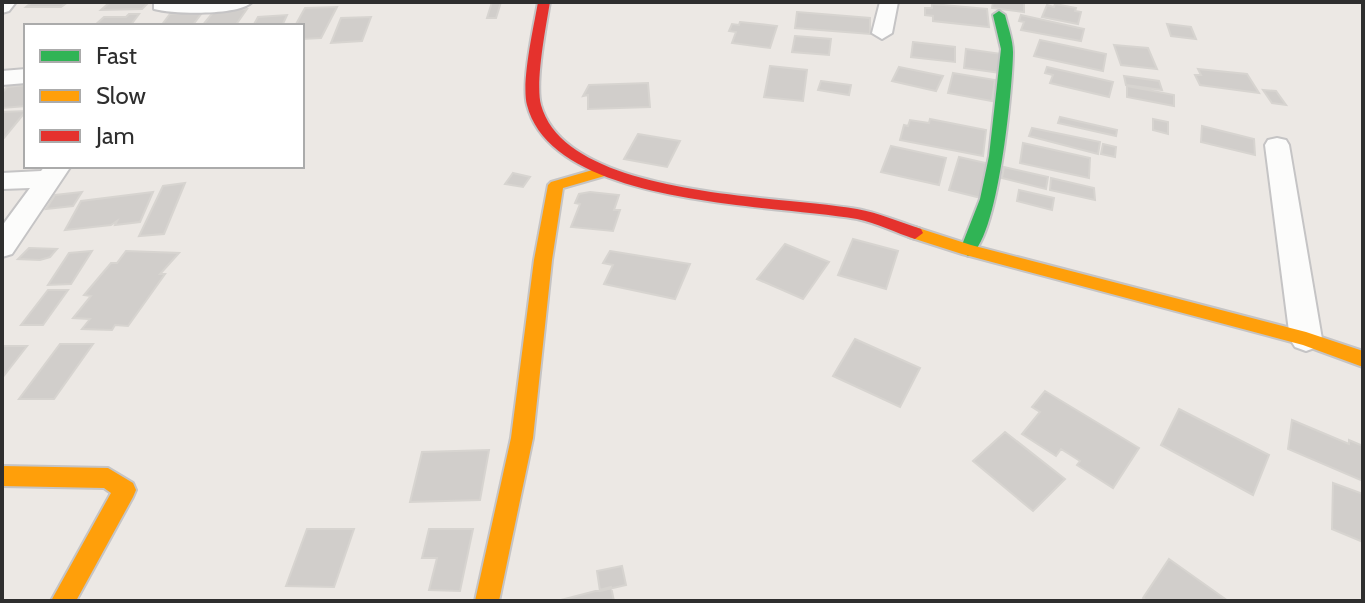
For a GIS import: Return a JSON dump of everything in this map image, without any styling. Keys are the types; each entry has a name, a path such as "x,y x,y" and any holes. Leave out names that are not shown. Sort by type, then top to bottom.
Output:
{"street":[{"path":"2,7 7,2"},
{"path":"147,24 163,3 181,8 243,2"},
{"path":"544,2 534,105 547,132 567,154 603,172 660,188 861,215 968,250 1306,339 1363,359"},
{"path":"882,33 889,2"},
{"path":"968,250 988,199 996,156 1007,49 999,15"},
{"path":"2,78 24,76"},
{"path":"1277,145 1306,339"},
{"path":"487,601 522,438 543,260 556,185 603,172"},
{"path":"2,181 54,173"},
{"path":"2,247 54,173"},
{"path":"2,476 108,478 125,490 63,601"}],"building":[{"path":"32,2 68,2 61,7 26,7"},
{"path":"110,2 148,3 142,9 101,10"},
{"path":"492,2 501,2 496,18 487,18"},
{"path":"993,2 1024,2 1024,12 992,8"},
{"path":"932,4 987,9 989,27 933,21 933,16 925,15 925,8 932,8"},
{"path":"1055,4 1081,12 1078,24 1042,17 1047,5 1054,7"},
{"path":"337,7 321,38 304,39 304,24 296,24 305,8"},
{"path":"247,9 236,24 204,24 215,10"},
{"path":"797,12 870,18 870,34 795,28"},
{"path":"202,13 194,24 162,24 170,14"},
{"path":"139,14 132,24 96,24 104,17"},
{"path":"287,15 283,24 254,24 258,17"},
{"path":"1021,15 1084,29 1081,41 1021,30 1024,22 1019,21"},
{"path":"371,17 362,41 331,43 341,18"},
{"path":"740,22 777,26 770,48 732,43 736,32 729,31 732,24 739,25"},
{"path":"1167,24 1191,27 1196,39 1171,36"},
{"path":"795,36 831,39 829,55 792,52"},
{"path":"1040,40 1106,54 1103,71 1034,56"},
{"path":"913,42 955,47 955,62 911,57"},
{"path":"1114,45 1148,48 1157,69 1121,65"},
{"path":"966,49 1002,54 1001,73 964,68"},
{"path":"770,66 807,70 803,101 764,97"},
{"path":"899,67 943,76 936,91 892,81"},
{"path":"1047,67 1113,82 1109,97 1050,83 1053,75 1045,73"},
{"path":"1198,69 1247,74 1259,93 1200,85 1195,75 1201,75"},
{"path":"953,73 995,80 992,101 948,93"},
{"path":"1124,76 1159,81 1162,90 1126,85"},
{"path":"821,81 851,85 849,95 818,90"},
{"path":"648,83 650,107 588,109 588,95 583,96 589,85"},
{"path":"24,85 24,106 2,108 2,93 7,87"},
{"path":"1127,86 1174,95 1174,106 1127,97"},
{"path":"1263,90 1276,91 1286,105 1272,103"},
{"path":"24,111 2,139 2,112"},
{"path":"1060,117 1117,130 1116,136 1058,123"},
{"path":"930,119 986,130 983,156 900,140 904,125 908,126 910,120 929,123"},
{"path":"1153,119 1168,122 1168,134 1153,130"},
{"path":"1202,126 1254,139 1255,155 1201,142"},
{"path":"1032,128 1100,142 1098,154 1029,136"},
{"path":"638,134 680,141 667,167 624,159"},
{"path":"1023,143 1090,158 1089,178 1020,163"},
{"path":"1103,144 1116,147 1115,157 1101,154"},
{"path":"891,146 946,158 939,185 881,172"},
{"path":"959,157 990,164 981,198 949,190"},
{"path":"1004,167 1048,177 1046,189 1002,178"},
{"path":"513,173 530,177 523,187 505,184"},
{"path":"1051,178 1094,188 1095,200 1050,190"},
{"path":"185,183 164,234 139,236 163,186"},
{"path":"1019,190 1054,198 1052,210 1017,201"},
{"path":"82,192 73,206 46,209 55,195"},
{"path":"153,192 140,222 115,225 117,221 111,225 65,230 81,201"},
{"path":"579,194 619,195 614,210 620,210 613,231 571,227 580,204 575,203"},
{"path":"853,239 898,251 886,289 838,275"},
{"path":"785,244 829,262 803,299 757,279"},
{"path":"29,248 57,249 50,257 40,260 18,259"},
{"path":"92,251 71,284 48,285 69,253"},
{"path":"126,251 179,253 160,274 165,274 128,326 115,325 112,330 82,329 90,319 73,318 91,296 84,295 111,263 117,263"},
{"path":"610,251 690,264 675,299 604,284 613,265 603,263"},
{"path":"48,290 68,290 43,325 21,325"},
{"path":"855,339 920,368 900,407 833,376"},
{"path":"60,344 93,344 54,399 19,399"},
{"path":"2,346 27,346 2,378"},
{"path":"1045,391 1139,448 1113,488 1077,465 1080,461 1061,449 1056,456 1022,434 1040,412 1032,407"},
{"path":"1179,409 1269,455 1253,495 1161,445"},
{"path":"1292,420 1349,444 1349,440 1363,446 1363,481 1288,449"},
{"path":"1005,432 1065,479 1033,511 973,461"},
{"path":"489,450 480,500 410,502 422,452"},
{"path":"1333,483 1363,494 1363,542 1332,529"},
{"path":"307,529 354,529 334,587 286,586"},
{"path":"429,529 473,529 460,591 429,590 437,558 422,558"},
{"path":"1169,559 1228,601 1147,601 1143,598"},
{"path":"622,566 626,585 600,591 597,571"},
{"path":"611,587 614,601 557,601"}],"traffic: fast":[{"path":"968,250 988,199 996,156 1007,49 999,15"}],"traffic: slow":[{"path":"487,601 522,438 543,260 556,185 603,172"},
{"path":"915,233 968,250 1306,339 1363,359"},
{"path":"2,476 108,478 125,490 63,601"}],"traffic: jam":[{"path":"544,2 535,69 534,105 549,136 581,160 623,178 673,190 857,214 915,233"}]}
